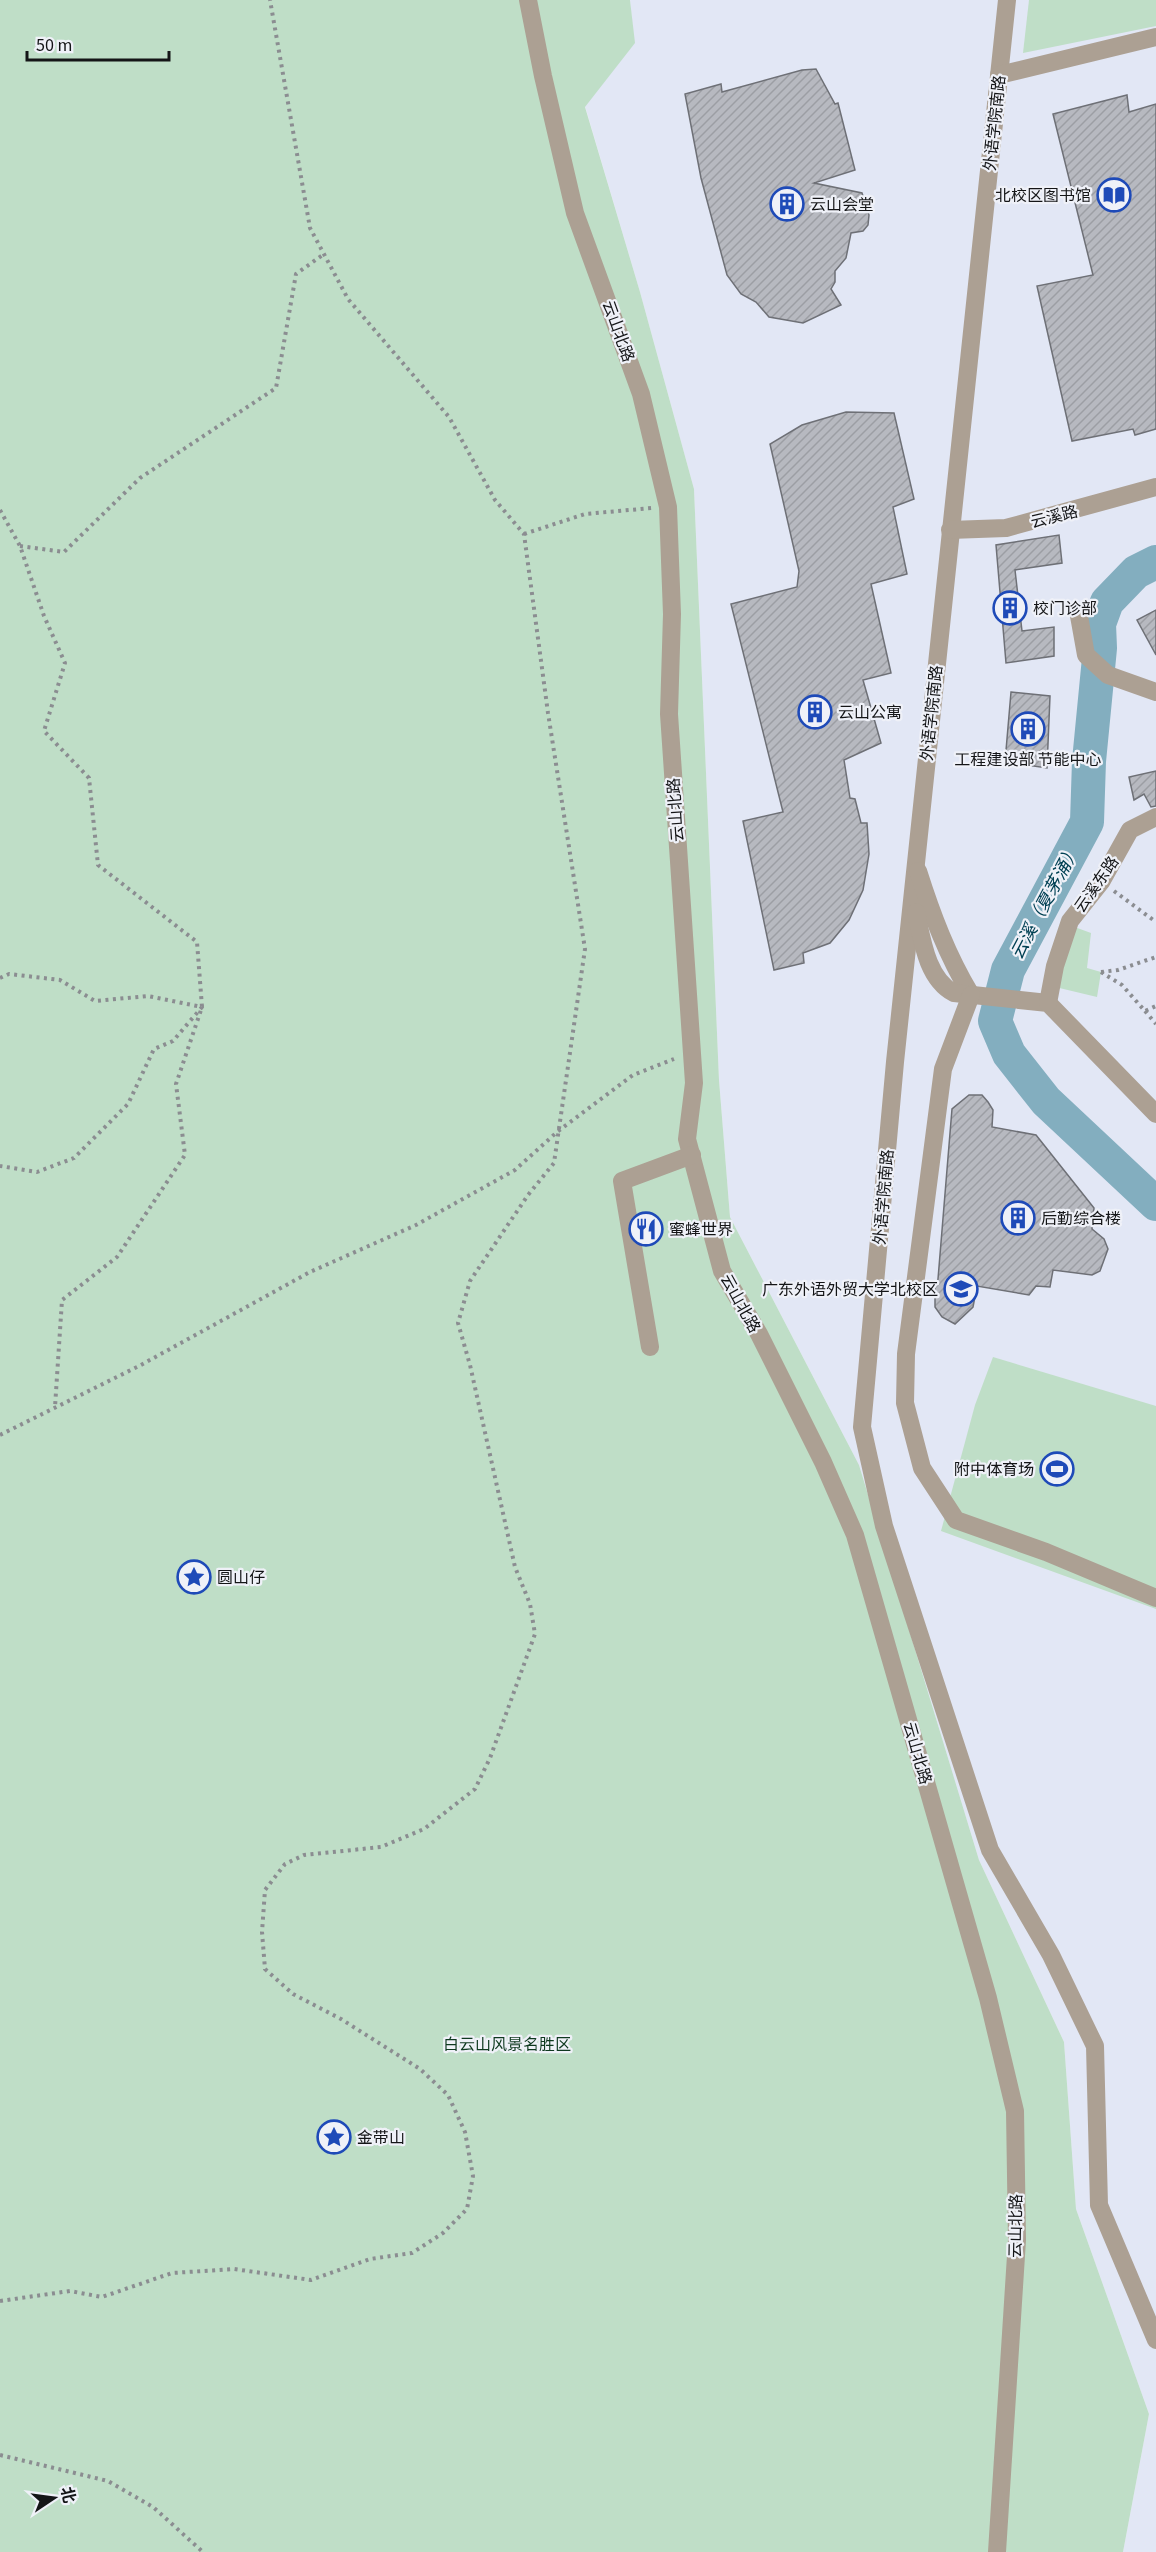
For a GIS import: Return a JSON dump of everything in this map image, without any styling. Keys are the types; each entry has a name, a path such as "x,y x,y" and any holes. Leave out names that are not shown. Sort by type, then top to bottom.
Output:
{"street":[{"name":"云山北路","path":"528,0 575,213 641,394 668,507 672,614 669,714 694,1083 687,1139 722,1271 759,1334 823,1462 855,1535 988,1998 1015,2111 1017,2240 997,2552"},
{"name":"外语学院南路","path":"1007,0 895,1062 862,1427 884,1526 990,1850 1051,1955 1095,2046 1099,2205 1156,2340"},
{"path":"999,75 1156,37"},
{"name":"云溪路","path":"950,530 1006,528 1156,487"},
{"path":"1079,616 1086,655 1108,675 1156,692"},
{"name":"云溪东路","path":"1048,1003 1055,966 1070,921 1101,882 1130,831 1156,817"},
{"path":"916,862 934,922 952,963 971,995"},
{"path":"912,896 932,970 942,987 954,993 1048,1003 1156,1114"},
{"path":"971,995 943,1069 906,1354 905,1403 922,1468 956,1520 1046,1552 1156,1598"},
{"path":"650,1347 622,1181 692,1155"},
{"path":"855,1535 884,1526"}],"path":[{"path":"0,2301 70,2292 102,2297 172,2273 183,2272 234,2269 311,2280 370,2259 412,2253 443,2234 467,2210 473,2176 465,2132 448,2095 420,2069 351,2025 293,1994 265,1969 262,1932 266,1890 285,1864 304,1855 381,1846 424,1830 475,1789 490,1758 535,1634 530,1604 515,1567 470,1365 458,1323 470,1281 528,1195 554,1164 585,949 548,713 524,534 495,500 449,417 348,299 310,228 270,0"},
{"path":"20,546 64,552 140,478 276,388 296,274 324,254"},
{"path":"524,534 585,514 668,507"},
{"path":"0,510 20,546 44,616 65,663 44,731 89,778 98,865 197,942 202,1007 176,1084 185,1155 117,1257 62,1300 55,1407"},
{"path":"1101,882 1156,922"},
{"path":"1156,957 1118,970 1101,972 1122,986 1156,1024"},
{"path":"0,978 9,974 60,980 95,1001 148,996 202,1007"},
{"path":"1145,1011 1156,1006"},
{"path":"0,1166 37,1172 74,1158 128,1104 154,1048 172,1041 202,1007"},
{"path":"0,1435 139,1366 310,1272 416,1225 515,1170 557,1132 633,1075 692,1052"},
{"path":"0,2455 108,2481 153,2506 203,2552"}],"shaded area":[{"name":"广东外语外贸大学北校区","path":"630,0 1156,0 1156,2552 1123,2552 1149,2414 1076,2209 1064,2042 979,1860 859,1465 730,1217 719,1080 694,489 640,292 585,106 634,43"}],"green space":[{"name":"白云山风景名胜区","path":"0,0 630,0 635,43 585,107 640,292 694,489 719,1080 730,1217 859,1465 979,1860 1064,2042 1076,2209 1149,2414 1123,2552 0,2552"},
{"path":"1029,0 1156,0 1156,26 1023,53"},
{"path":"1069,925 1091,933 1087,968 1101,972 1097,997 1051,986"},
{"name":"附中体育场","path":"993,1357 1156,1406 1156,1609 941,1531 975,1405"}],"building":[{"name":"云山会堂","path":"816,69 835,104 838,103 855,170 814,183 862,193 869,215 868,225 863,231 851,233 846,258 835,271 835,282 831,289 841,305 803,323 769,317 756,302 741,294 727,275 701,178 685,94 721,84 722,92 802,70"},
{"name":"北校区图书馆","path":"1127,95 1129,112 1156,104 1156,429 1135,435 1133,429 1072,441 1037,286 1093,275 1053,114"},
{"name":"云山公寓","path":"846,412 894,413 914,499 893,507 907,574 871,584 891,673 863,680 881,743 844,760 850,798 855,799 861,823 867,823 869,854 863,890 849,920 830,943 803,953 804,963 774,970 743,821 783,812 731,604 797,587 799,571 770,444 802,425"},
{"name":"校门诊部","path":"1059,535 1062,563 1015,570 1022,631 1054,627 1054,656 1006,663 996,545"},
{"path":"1156,610 1156,655 1137,620"},
{"name":"工程建设部 节能中心","path":"1011,692 1050,696 1047,768 1005,762"},
{"path":"1156,771 1156,806 1151,807 1144,794 1134,800 1129,777"},
{"name":"后勤综合楼","path":"969,1095 982,1095 988,1102 993,1110 992,1127 1036,1135 1094,1208 1092,1229 1104,1239 1108,1249 1100,1271 1092,1275 1053,1270 1050,1287 1036,1286 1029,1295 977,1286 973,1307 955,1324 942,1317 935,1307 935,1287 938,1279 952,1109"}],"waterway":[{"name":"云溪（夏茅涌）","path":"1156,562 1136,572 1107,602 1099,624 1100,648 1089,761 1087,822 1008,970 995,1021 1009,1054 1046,1101 1156,1204"}],"place":[{"name":"北校区图书馆","path":"1114,195"},
{"name":"云山会堂","path":"787,204"},
{"name":"校门诊部","path":"1010,608"},
{"name":"云山公寓","path":"815,712"},
{"name":"工程建设部 节能中心","path":"1028,729"},
{"name":"后勤综合楼","path":"1018,1218"},
{"name":"蜜蜂世界","path":"646,1229"},
{"name":"广东外语外贸大学北校区","path":"961,1289"},
{"name":"附中体育场","path":"1057,1469"},
{"name":"圆山仔","path":"194,1577"},
{"name":"金带山","path":"334,2137"}]}
